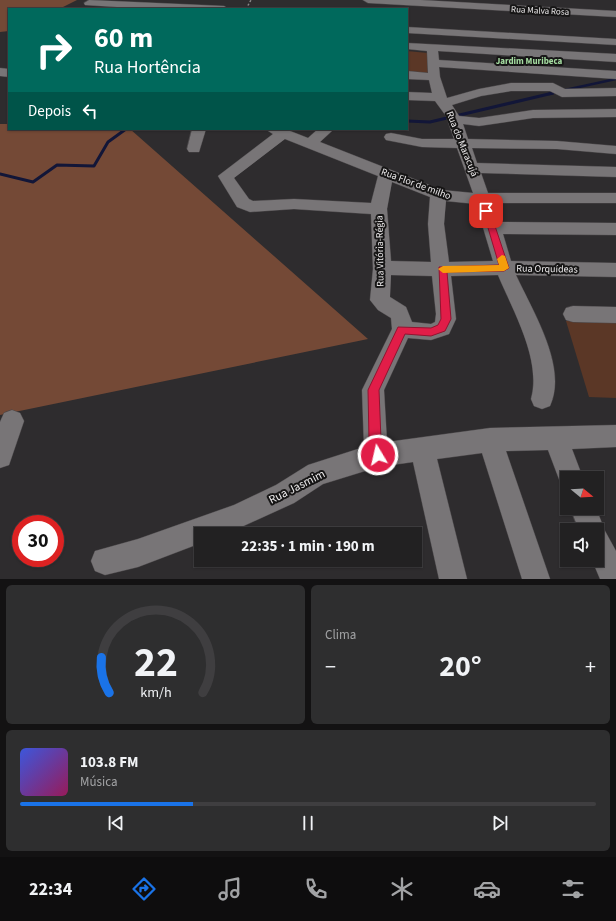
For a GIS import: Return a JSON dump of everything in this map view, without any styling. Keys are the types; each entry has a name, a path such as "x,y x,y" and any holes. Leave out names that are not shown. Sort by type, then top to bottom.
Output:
{"street":[{"name":"Rua Malva Rosa","path":"368,0 393,4 616,14"},
{"path":"89,4 134,5 153,8"},
{"path":"408,30 616,42"},
{"path":"557,39 563,72 562,80 557,90"},
{"path":"408,46 616,58"},
{"name":"Rua do Maracujá","path":"432,47 434,77 442,100 457,127 473,168 493,228 504,268 538,349 544,369 545,388 542,399"},
{"path":"434,63 616,75"},
{"path":"408,75 434,77"},
{"path":"408,96 442,100 502,88 616,92"},
{"path":"391,137 422,143 457,127 479,122 533,114 616,113"},
{"path":"457,127 616,137"},
{"path":"457,127 557,145 616,150"},
{"path":"194,149 199,130"},
{"path":"309,144 326,130"},
{"path":"277,132 227,173 226,178 236,190 243,203 250,207 294,204 379,209"},
{"name":"Rua Flor de milho","path":"277,132 438,194 457,198 616,198"},
{"path":"473,168 616,172"},
{"name":"Rua Vitória-Régia","path":"387,174 382,184 379,209 382,268 380,300 400,313 402,319 402,329"},
{"path":"378,455 375,440 373,390 402,329 431,332 442,328 446,319 442,269 436,224 438,194"},
{"path":"493,228 616,229"},
{"name":"Rua Orquídeas","path":"382,268 616,270"},
{"path":"573,314 616,315"},
{"path":"0,456 12,421"},
{"name":"Rua Jasmim","path":"105,561 138,553 239,516 285,494 317,474 378,455 490,440 616,436"},
{"path":"556,438 568,471"},
{"path":"490,440 536,579"},
{"path":"422,449 453,579"},
{"path":"604,556 615,579"}],"shaded area":[{"path":"0,0 77,0 61,8 8,8 8,31 0,32"},
{"path":"408,51 428,53 429,74 408,73"},
{"path":"0,124 8,124 8,130 131,130 368,339 0,415"},
{"path":"616,320 616,398 589,397 566,321"}],"waterway":[{"path":"565,90 616,79"},
{"path":"553,93 557,92"},
{"path":"408,121 430,122 553,93"},
{"path":"549,94 553,93"},
{"path":"0,174 33,182 57,165 94,166 108,142 125,130"}],"slow traffic":[{"path":"443,269 504,268 502,259"}],"district":[{"name":"Jardim Muribeca","path":"529,61"}],"route":[{"path":"378,455 375,440 373,390 402,329 419,332 431,332 442,328 446,319 442,269 504,268 493,228 486,211"}]}
